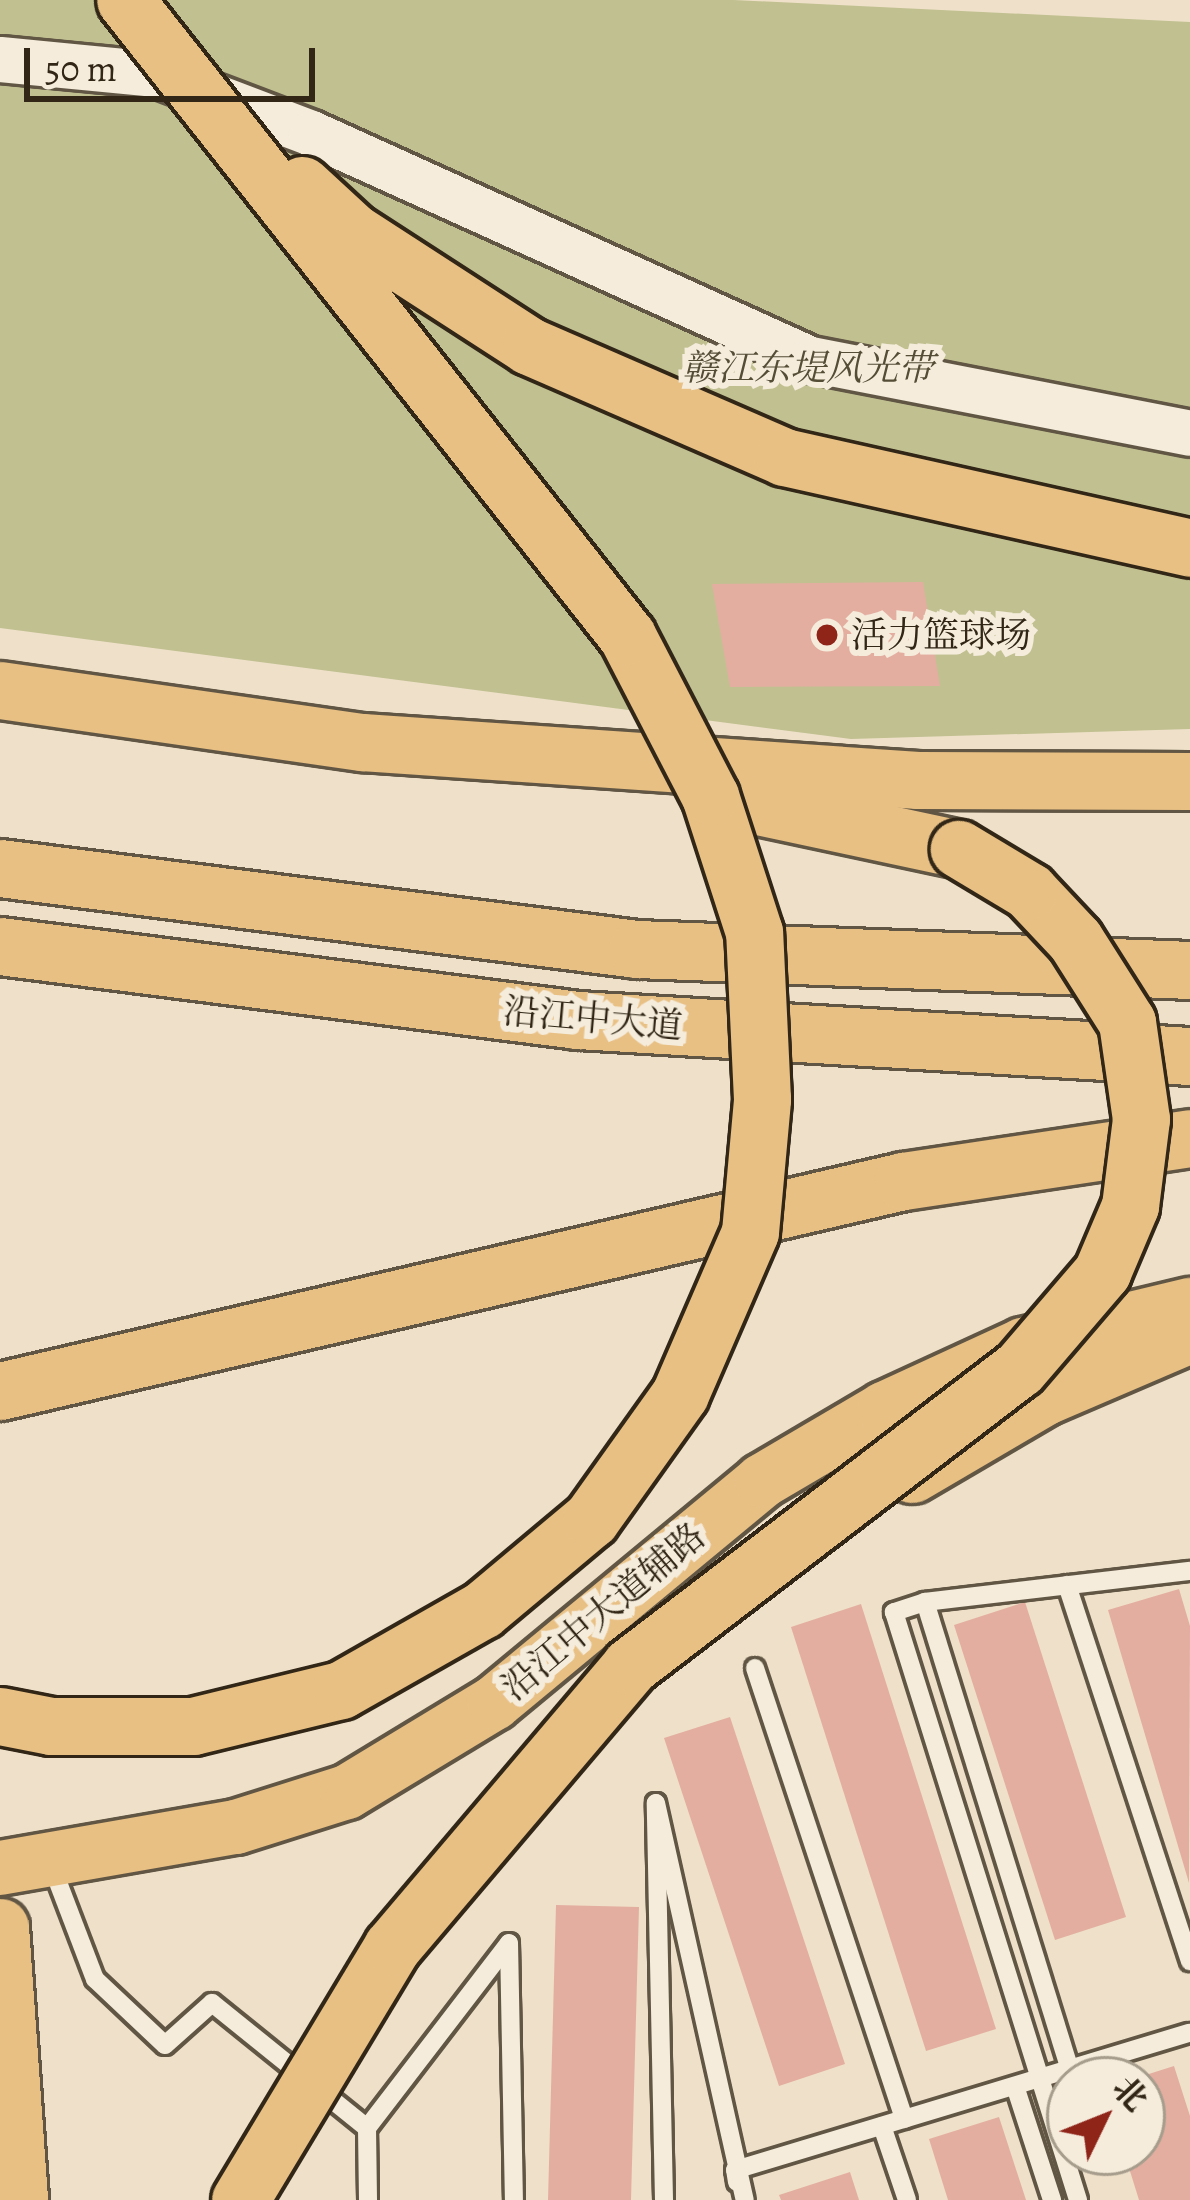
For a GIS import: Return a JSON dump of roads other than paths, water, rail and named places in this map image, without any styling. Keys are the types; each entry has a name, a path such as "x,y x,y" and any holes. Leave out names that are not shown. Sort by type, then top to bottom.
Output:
{"highway":[{"path":"0,1716 51,1726 193,1726 341,1690 482,1610 591,1520 680,1394 750,1232 762,1099 754,932 710,796 627,636 162,57 125,0"},
{"path":"162,57 353,232 529,346 784,457 1190,548"},
{"path":"0,690 822,814 959,849 1029,891 1075,940 1127,1022 1141,1120 1130,1205 1102,1272 1019,1369 810,1534 629,1666 392,1947 240,2200"},
{"path":"362,742 918,780 1190,781"},
{"name":"沿江中大道","path":"0,868 637,949 1190,970"},
{"name":"沿江中大道","path":"0,946 578,1020 1190,1056"},
{"path":"0,1391 62,1381 833,1196 1190,1138"},
{"path":"810,1534 1045,1396 1190,1334"},
{"path":"0,1927 19,2200"}],"main road":[{"name":"沿江中大道辅路","path":"25,1866 236,1827 347,1792 494,1703 762,1480 884,1409 1023,1345 1190,1305"}],"street":[{"path":"0,59 156,74 311,133 810,359 1190,433"}],"lane":[{"path":"1078,2200 894,1612 925,1602 1190,1571"},
{"path":"1067,1585 1190,1960"},
{"path":"925,1602 1066,2056"},
{"path":"755,1668 904,2119"},
{"path":"664,2200 656,1803 743,2200"},
{"path":"25,1866 95,1978 165,2045 212,2002 367,2128"},
{"path":"368,2200 367,2128 509,1943 514,2200"},
{"path":"1115,2056 1190,2033"},
{"path":"735,2170 1046,2077"},
{"path":"1015,2086 1052,2200"},
{"path":"882,2126 907,2200"}],"place":[{"name":"活力篮球场","path":"827,635"}],"park label":[{"name":"赣江东堤风光带","path":"808,368"}]}
